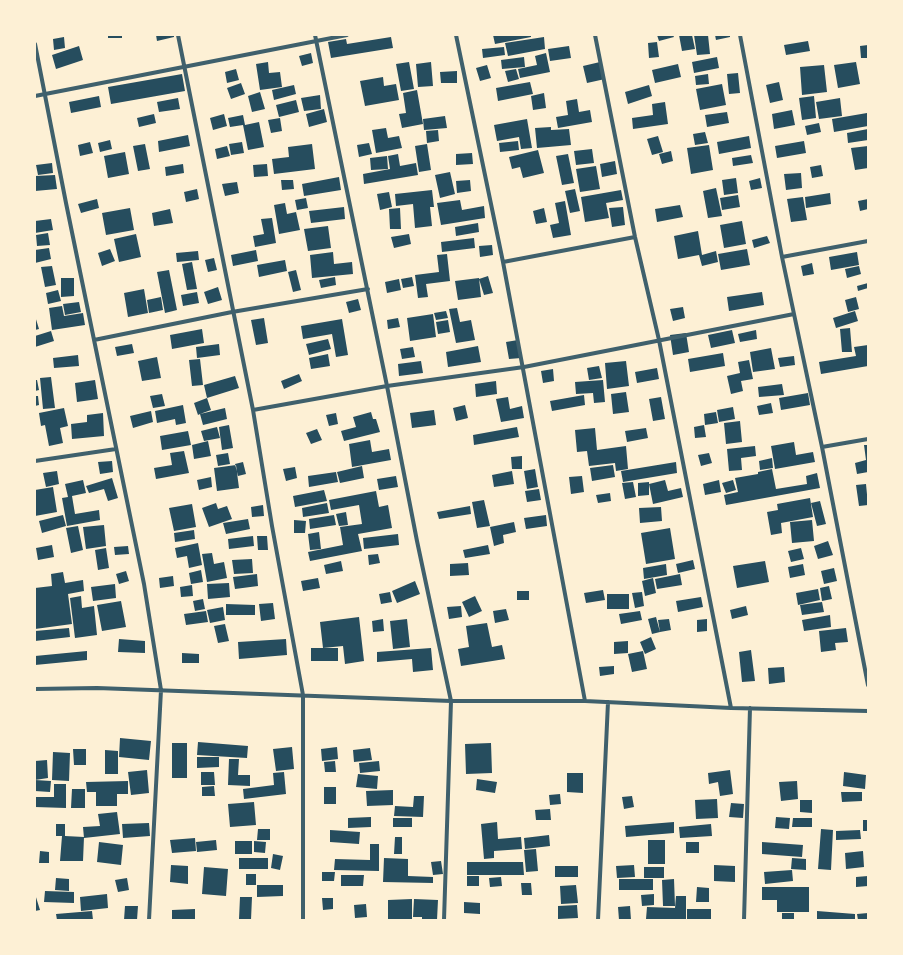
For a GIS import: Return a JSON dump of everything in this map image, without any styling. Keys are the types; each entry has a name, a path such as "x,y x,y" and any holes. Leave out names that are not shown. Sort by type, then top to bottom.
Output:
{"street":[{"path":"178,35 232,312 253,410 273,534 303,695 303,920"},
{"path":"316,35 417,541 452,701 444,920"},
{"path":"35,96 347,35"},
{"path":"456,35 504,262 585,701"},
{"path":"595,35 635,237 659,340 732,708"},
{"path":"740,35 782,257 822,447 868,685"},
{"path":"35,44 144,584 161,690 149,920"},
{"path":"504,262 635,237"},
{"path":"782,257 868,241"},
{"path":"94,340 232,312 368,290"},
{"path":"253,410 387,386 524,367 794,314"},
{"path":"822,447 868,439"},
{"path":"35,461 116,449"},
{"path":"35,689 97,688 452,701 585,701 732,708 868,711"},
{"path":"598,920 608,702"},
{"path":"744,920 750,708"}],"building":[{"path":"108,35 122,35 122,38 108,38"},
{"path":"156,35 174,35 174,37 157,41"},
{"path":"493,35 531,35 531,37 495,44"},
{"path":"657,35 673,35 674,37 659,41"},
{"path":"679,35 692,35 695,49 682,51"},
{"path":"694,35 708,35 710,54 697,55"},
{"path":"715,35 730,35 730,37 716,40"},
{"path":"64,37 65,48 54,50 53,39"},
{"path":"391,37 393,48 331,58 328,42 346,39 347,44"},
{"path":"544,37 545,49 508,56 505,43"},
{"path":"808,41 810,51 786,55 784,45"},
{"path":"657,42 659,57 649,58 648,43"},
{"path":"868,45 868,58 861,58 860,46"},
{"path":"79,46 83,60 56,69 52,55"},
{"path":"569,46 571,58 550,61 548,49"},
{"path":"504,47 505,55 483,58 482,49"},
{"path":"311,53 313,63 302,66 299,56"},
{"path":"546,53 550,72 520,78 518,69 537,65 535,56"},
{"path":"524,57 525,67 502,69 501,60"},
{"path":"717,57 719,68 694,73 692,62"},
{"path":"268,62 269,73 280,72 282,87 260,90 256,64"},
{"path":"409,62 414,89 401,91 396,64"},
{"path":"431,62 433,86 418,87 416,64"},
{"path":"600,62 605,79 587,83 583,66"},
{"path":"856,62 860,84 838,88 834,65"},
{"path":"678,64 681,77 655,83 652,70"},
{"path":"487,65 491,78 480,81 476,68"},
{"path":"824,65 827,92 802,95 800,67"},
{"path":"236,69 239,80 227,83 225,72"},
{"path":"516,69 519,79 508,82 505,71"},
{"path":"457,71 457,83 441,83 440,72"},
{"path":"738,73 740,93 729,94 727,74"},
{"path":"182,74 185,91 111,104 108,87"},
{"path":"708,74 709,84 696,85 695,76"},
{"path":"383,77 384,86 396,84 399,100 365,106 360,81"},
{"path":"530,82 533,94 498,101 496,88"},
{"path":"779,82 783,100 770,103 766,85"},
{"path":"241,83 245,94 231,99 227,88"},
{"path":"722,84 726,105 700,110 696,89"},
{"path":"294,85 296,94 274,100 272,90"},
{"path":"649,85 652,96 628,104 625,92"},
{"path":"417,90 423,124 402,128 399,114 406,113 403,93"},
{"path":"260,92 265,109 252,112 248,96"},
{"path":"544,93 546,108 533,110 531,96"},
{"path":"320,95 321,109 304,111 301,98"},
{"path":"99,96 101,107 71,113 69,102"},
{"path":"814,96 816,118 802,120 799,98"},
{"path":"178,98 180,109 159,112 157,102"},
{"path":"840,98 842,116 819,119 816,102"},
{"path":"577,99 579,112 590,110 592,122 558,128 556,117 568,115 566,101"},
{"path":"296,100 299,112 279,117 276,105"},
{"path":"665,102 668,124 633,129 632,118 653,115 652,104"},
{"path":"324,109 327,122 309,127 306,114"},
{"path":"792,110 795,125 774,129 772,114"},
{"path":"727,112 729,123 707,127 705,115"},
{"path":"867,113 868,126 834,132 832,119"},
{"path":"154,114 156,123 139,127 137,118"},
{"path":"224,114 227,126 213,130 210,118"},
{"path":"243,115 245,125 259,122 264,147 248,150 243,125 230,127 228,118"},
{"path":"445,116 447,128 424,130 423,119"},
{"path":"280,118 282,131 271,133 268,120"},
{"path":"527,119 532,148 521,149 519,137 497,141 494,125"},
{"path":"819,123 821,132 807,135 805,126"},
{"path":"551,127 551,130 569,129 571,145 537,148 535,128"},
{"path":"386,128 388,138 399,136 402,148 376,153 372,130"},
{"path":"868,129 868,140 848,143 847,133"},
{"path":"438,130 439,141 427,143 426,131"},
{"path":"705,132 708,143 695,145 693,134"},
{"path":"188,135 190,146 159,152 158,141"},
{"path":"658,136 663,152 652,155 647,139"},
{"path":"749,136 751,148 719,154 717,142"},
{"path":"110,140 112,149 100,152 98,143"},
{"path":"518,141 519,150 500,152 499,143"},
{"path":"804,141 806,153 777,158 775,146"},
{"path":"90,142 93,153 80,156 78,145"},
{"path":"242,142 244,153 231,155 229,144"},
{"path":"369,143 372,154 359,157 357,145"},
{"path":"145,144 150,169 138,171 133,146"},
{"path":"312,144 315,169 274,174 272,159 289,157 288,147"},
{"path":"427,144 431,170 419,172 415,146"},
{"path":"709,145 713,170 691,174 687,148"},
{"path":"227,146 230,156 217,159 215,149"},
{"path":"868,146 868,168 855,170 851,148"},
{"path":"592,149 594,163 576,165 574,151"},
{"path":"538,150 544,173 523,178 520,167 512,169 509,157"},
{"path":"671,151 673,161 662,164 659,154"},
{"path":"125,152 129,174 108,178 104,156"},
{"path":"472,153 473,164 456,165 456,154"},
{"path":"398,154 400,166 416,163 418,175 364,184 363,174 390,169 388,156"},
{"path":"568,154 574,183 562,185 556,156"},
{"path":"751,155 753,163 733,166 732,158"},
{"path":"387,156 388,169 371,170 370,158"},
{"path":"615,161 617,174 602,177 600,164"},
{"path":"52,163 53,173 38,175 36,165"},
{"path":"183,164 184,173 166,176 165,167"},
{"path":"267,164 268,176 254,177 253,165"},
{"path":"821,165 823,176 812,178 810,167"},
{"path":"596,166 600,189 580,192 576,169"},
{"path":"450,172 455,194 440,198 435,175"},
{"path":"801,173 802,188 786,190 784,174"},
{"path":"55,175 57,189 35,191 35,176"},
{"path":"339,177 341,190 304,196 302,184"},
{"path":"736,178 738,193 724,195 722,180"},
{"path":"760,178 762,188 751,190 749,181"},
{"path":"281,180 293,180 294,189 282,190"},
{"path":"470,180 471,191 457,193 456,181"},
{"path":"237,182 239,193 225,196 222,184"},
{"path":"716,188 722,216 708,218 703,191"},
{"path":"197,189 199,199 186,202 184,192"},
{"path":"575,189 580,211 570,213 565,191"},
{"path":"432,190 434,207 430,207 432,226 415,228 413,204 396,206 395,194"},
{"path":"621,190 623,200 606,203 609,218 585,222 581,197"},
{"path":"389,192 392,207 380,210 377,194"},
{"path":"830,193 831,204 806,208 805,197"},
{"path":"738,195 740,207 722,210 720,198"},
{"path":"803,197 807,220 791,222 787,199"},
{"path":"306,198 308,208 297,210 295,200"},
{"path":"97,199 99,208 81,213 78,204"},
{"path":"868,199 868,209 860,211 858,201"},
{"path":"460,200 462,210 484,206 485,218 441,225 437,203"},
{"path":"565,201 571,235 553,238 550,225 559,223 555,203"},
{"path":"285,203 287,214 296,212 300,230 279,234 274,205"},
{"path":"680,205 683,217 657,222 655,209"},
{"path":"344,207 345,219 311,223 309,211"},
{"path":"623,207 625,225 612,227 609,208"},
{"path":"130,208 134,230 106,235 102,213"},
{"path":"400,208 401,229 390,229 389,209"},
{"path":"544,208 547,222 536,224 533,211"},
{"path":"170,209 173,223 154,226 152,213"},
{"path":"272,218 276,243 255,247 253,236 264,234 261,219"},
{"path":"51,219 53,230 35,233 35,221"},
{"path":"742,221 746,244 724,248 720,225"},
{"path":"478,223 479,232 456,236 455,227"},
{"path":"328,226 331,248 308,251 304,229"},
{"path":"698,231 702,255 716,251 718,262 702,266 699,255 678,259 674,236"},
{"path":"48,233 50,245 37,246 36,235"},
{"path":"136,234 141,257 119,262 114,239"},
{"path":"409,234 411,244 394,248 391,237"},
{"path":"767,236 770,243 754,248 752,240"},
{"path":"474,238 475,248 442,252 441,242"},
{"path":"492,245 493,255 480,257 479,246"},
{"path":"49,248 51,259 35,263 35,250"},
{"path":"110,249 115,261 102,266 98,253"},
{"path":"747,249 750,265 721,270 718,254"},
{"path":"256,250 258,261 233,266 231,255"},
{"path":"198,251 199,260 177,262 176,253"},
{"path":"333,252 334,264 352,262 353,274 312,278 310,255"},
{"path":"857,252 859,265 831,270 829,257"},
{"path":"447,254 450,281 426,284 428,297 418,298 415,275 439,272 437,255"},
{"path":"214,258 217,270 208,272 205,260"},
{"path":"285,260 287,271 259,277 257,265"},
{"path":"192,262 197,289 187,290 182,264"},
{"path":"812,263 814,274 803,276 801,266"},
{"path":"52,266 56,285 45,287 41,267"},
{"path":"859,266 861,274 847,278 845,269"},
{"path":"169,270 177,310 165,313 157,272"},
{"path":"296,270 301,290 293,292 288,272"},
{"path":"488,276 493,293 484,295 479,279"},
{"path":"335,277 336,285 321,288 319,280"},
{"path":"412,277 414,286 403,288 401,279"},
{"path":"61,278 74,278 74,296 61,297"},
{"path":"479,278 481,297 458,300 455,281"},
{"path":"399,279 401,290 387,293 385,282"},
{"path":"868,283 868,288 858,291 857,286"},
{"path":"218,287 222,300 208,304 204,292"},
{"path":"144,289 148,313 128,317 124,293"},
{"path":"58,290 61,301 48,304 46,293"},
{"path":"197,292 199,303 183,306 181,295"},
{"path":"762,292 764,305 729,311 727,297"},
{"path":"161,297 163,310 149,313 147,300"},
{"path":"856,297 859,309 848,312 845,300"},
{"path":"358,299 361,310 349,313 346,302"},
{"path":"79,302 81,312 65,315 63,304"},
{"path":"62,306 64,316 83,313 85,325 52,330 49,308"},
{"path":"683,307 685,318 673,321 670,309"},
{"path":"457,308 460,322 471,320 475,340 456,343 449,309"},
{"path":"446,311 448,318 436,320 434,313"},
{"path":"855,311 858,321 836,328 833,318"},
{"path":"433,314 436,337 410,341 407,318"},
{"path":"35,316 39,329 35,330"},
{"path":"264,318 268,343 256,345 251,320"},
{"path":"398,318 400,327 388,329 387,320"},
{"path":"342,319 348,355 336,357 332,334 303,339 301,326"},
{"path":"448,320 450,332 438,334 436,322"},
{"path":"850,328 852,352 842,352 840,329"},
{"path":"202,329 204,343 172,349 170,335"},
{"path":"732,330 735,343 711,348 708,335"},
{"path":"756,330 757,339 740,342 738,334"},
{"path":"51,331 54,341 35,347 35,336"},
{"path":"686,333 689,352 673,355 670,335"},
{"path":"328,339 331,349 309,355 306,344"},
{"path":"518,340 521,358 509,359 506,342"},
{"path":"132,344 134,353 117,356 115,347"},
{"path":"219,344 220,355 197,358 196,347"},
{"path":"868,345 868,366 821,374 819,362 856,356 854,347"},
{"path":"478,346 481,362 448,367 446,352"},
{"path":"413,347 415,357 402,359 400,349"},
{"path":"771,348 775,369 753,372 750,352"},
{"path":"723,353 725,366 690,372 688,359"},
{"path":"328,354 330,366 311,369 309,358"},
{"path":"78,355 79,366 54,368 53,358"},
{"path":"794,356 795,365 780,367 778,358"},
{"path":"157,357 161,378 142,381 138,361"},
{"path":"200,359 203,385 192,386 189,360"},
{"path":"749,360 753,379 741,381 743,391 731,394 727,376 740,373 738,362"},
{"path":"421,361 423,373 399,376 398,364"},
{"path":"626,361 629,386 607,389 605,363"},
{"path":"599,366 602,378 589,380 587,368"},
{"path":"657,368 659,379 637,383 635,372"},
{"path":"553,369 554,381 543,383 541,371"},
{"path":"299,374 302,381 284,389 281,381"},
{"path":"235,376 239,388 207,398 204,385"},
{"path":"51,377 55,408 43,409 40,378"},
{"path":"35,380 37,380 39,390 35,391"},
{"path":"95,380 98,399 77,402 75,383"},
{"path":"603,380 605,402 594,403 593,393 576,394 575,382"},
{"path":"496,381 497,394 476,397 475,384"},
{"path":"782,384 784,395 759,397 758,387"},
{"path":"626,392 629,412 613,414 611,394"},
{"path":"808,393 810,405 781,410 779,398"},
{"path":"162,394 165,406 153,408 150,396"},
{"path":"584,395 585,405 552,411 550,401"},
{"path":"35,396 38,396 39,405 35,406"},
{"path":"508,397 510,409 522,406 524,418 501,422 496,399"},
{"path":"661,397 665,419 653,421 649,399"},
{"path":"207,398 211,410 198,415 194,403"},
{"path":"771,403 773,413 759,415 757,406"},
{"path":"183,405 186,423 176,425 175,419 157,423 155,411"},
{"path":"465,405 468,418 456,421 453,408"},
{"path":"733,407 735,419 719,422 717,410"},
{"path":"64,408 68,426 60,428 63,443 49,446 45,425 41,426 39,413"},
{"path":"225,408 227,419 203,425 200,414"},
{"path":"434,410 436,425 412,428 410,413"},
{"path":"151,411 153,422 133,428 130,416"},
{"path":"371,412 373,419 376,419 380,432 344,441 341,431 356,427 353,417"},
{"path":"716,412 718,423 705,425 704,414"},
{"path":"103,413 104,436 72,439 71,424 87,422 87,415"},
{"path":"336,413 338,424 329,426 326,415"},
{"path":"740,421 742,442 726,444 724,423"},
{"path":"229,425 233,448 222,450 219,427"},
{"path":"704,425 706,437 695,438 694,427"},
{"path":"217,427 220,438 204,441 201,431"},
{"path":"517,427 519,437 474,445 473,435"},
{"path":"595,428 597,450 626,446 628,469 616,471 615,463 589,466 587,451 577,452 575,430"},
{"path":"646,428 648,438 627,442 625,431"},
{"path":"317,429 322,440 311,444 306,433"},
{"path":"188,431 191,445 162,450 160,436"},
{"path":"370,440 372,452 389,449 391,460 352,467 349,444"},
{"path":"208,441 211,456 194,459 192,445"},
{"path":"794,442 796,455 813,452 815,462 775,469 771,446"},
{"path":"864,445 868,445 868,472 857,474 855,463 866,460"},
{"path":"755,446 756,456 741,458 742,470 729,471 727,449"},
{"path":"184,451 189,473 156,479 154,468 172,465 170,453"},
{"path":"228,453 230,464 218,466 216,455"},
{"path":"709,453 712,463 701,466 698,455"},
{"path":"522,456 522,469 512,469 511,457"},
{"path":"772,458 773,468 760,470 759,461"},
{"path":"112,461 113,472 100,474 98,462"},
{"path":"243,462 246,474 238,476 235,464"},
{"path":"676,462 677,473 623,482 621,471"},
{"path":"236,465 239,488 217,491 214,468"},
{"path":"613,465 615,477 592,481 590,468"},
{"path":"362,466 364,478 340,483 337,472"},
{"path":"295,467 297,478 286,481 283,469"},
{"path":"535,469 538,487 527,489 524,471"},
{"path":"772,469 776,489 807,484 806,476 817,473 820,488 726,505 724,495 738,492 735,478 758,474 758,472"},
{"path":"57,471 59,484 46,487 43,473"},
{"path":"512,471 514,484 494,487 492,475"},
{"path":"336,472 338,482 309,487 308,476"},
{"path":"396,476 398,487 379,490 377,479"},
{"path":"582,476 584,492 571,494 569,477"},
{"path":"211,477 212,487 199,490 197,480"},
{"path":"112,478 118,498 108,501 104,489 89,493 86,486"},
{"path":"83,480 86,493 72,496 75,514 99,510 100,520 67,526 62,498 68,497 65,484"},
{"path":"665,480 668,491 681,488 683,497 653,504 649,484"},
{"path":"719,480 721,492 705,495 703,484"},
{"path":"733,480 736,490 726,493 722,483"},
{"path":"633,482 636,497 625,499 622,483"},
{"path":"649,482 649,495 638,496 638,483"},
{"path":"866,484 868,505 859,506 856,485"},
{"path":"53,487 57,512 35,516 35,490"},
{"path":"539,489 541,500 527,502 525,491"},
{"path":"324,490 327,501 295,507 293,496"},
{"path":"376,491 379,507 388,505 392,528 358,534 362,551 310,561 308,552 343,545 340,527 362,524 359,505 331,510 329,500"},
{"path":"610,493 611,501 598,503 596,495"},
{"path":"810,498 813,517 781,523 782,533 771,535 767,512 778,510 777,504"},
{"path":"484,500 490,526 477,528 472,502"},
{"path":"820,501 826,524 817,526 811,503"},
{"path":"216,503 218,509 227,506 232,519 209,527 202,508"},
{"path":"327,503 329,513 303,517 302,508"},
{"path":"192,504 196,527 174,531 169,508"},
{"path":"263,505 264,516 252,517 251,507"},
{"path":"470,506 471,514 439,519 437,512"},
{"path":"661,507 662,521 640,523 639,508"},
{"path":"346,512 348,525 339,526 336,514"},
{"path":"63,515 66,526 42,533 39,521"},
{"path":"334,515 336,525 310,529 309,519"},
{"path":"546,515 547,526 526,529 524,518"},
{"path":"248,519 250,529 226,534 223,523"},
{"path":"294,520 306,521 305,533 294,533"},
{"path":"812,520 814,541 792,543 790,522"},
{"path":"514,522 516,532 503,535 504,543 494,546 490,527"},
{"path":"104,525 106,546 86,549 83,527"},
{"path":"78,526 83,550 71,553 66,528"},
{"path":"670,528 675,559 646,564 641,533"},
{"path":"194,530 195,539 175,542 174,533"},
{"path":"319,532 321,549 310,550 308,534"},
{"path":"398,534 399,545 364,549 363,538"},
{"path":"253,536 254,546 229,549 228,539"},
{"path":"257,536 267,536 268,550 258,550"},
{"path":"828,541 833,555 818,559 814,546"},
{"path":"198,543 202,565 189,568 187,556 177,558 175,548"},
{"path":"52,545 54,557 38,560 36,548"},
{"path":"488,545 490,554 465,558 463,550"},
{"path":"128,546 129,554 115,555 114,547"},
{"path":"106,548 109,568 98,570 95,550"},
{"path":"801,548 804,559 791,562 788,551"},
{"path":"212,553 214,564 224,562 227,578 207,582 202,554"},
{"path":"378,554 380,563 369,565 368,555"},
{"path":"252,559 253,573 234,574 232,560"},
{"path":"693,560 695,569 678,573 676,564"},
{"path":"341,561 343,571 326,574 324,565"},
{"path":"765,561 769,582 737,588 733,566"},
{"path":"468,563 469,575 450,576 450,564"},
{"path":"666,564 667,575 644,579 643,568"},
{"path":"803,564 805,575 790,578 788,567"},
{"path":"834,568 837,581 824,584 821,571"},
{"path":"201,570 203,582 191,584 189,573"},
{"path":"126,571 129,581 119,584 116,574"},
{"path":"63,572 65,583 83,580 84,591 68,594 72,624 35,629 35,588 52,586 51,574"},
{"path":"257,574 258,586 235,589 233,577"},
{"path":"680,574 682,585 657,589 655,579"},
{"path":"173,576 174,586 160,588 159,578"},
{"path":"318,578 320,588 303,591 301,581"},
{"path":"653,578 656,593 645,596 642,581"},
{"path":"415,581 420,594 397,603 392,591"},
{"path":"229,583 230,597 208,599 207,584"},
{"path":"115,584 116,598 93,601 91,587"},
{"path":"192,585 193,596 181,597 180,587"},
{"path":"829,586 832,599 822,601 820,588"},
{"path":"818,589 820,600 798,605 796,593"},
{"path":"603,590 605,600 586,603 584,593"},
{"path":"517,591 529,591 529,600 517,600"},
{"path":"390,592 392,602 381,604 379,594"},
{"path":"642,592 644,606 635,608 632,593"},
{"path":"607,594 629,594 629,609 607,609"},
{"path":"81,596 82,608 94,606 97,635 75,638 70,598"},
{"path":"475,596 482,611 469,617 462,602"},
{"path":"701,597 703,607 678,612 676,601"},
{"path":"203,599 205,609 195,611 193,601"},
{"path":"121,601 126,627 102,631 97,605"},
{"path":"822,602 824,612 802,615 800,605"},
{"path":"273,603 275,619 261,621 259,604"},
{"path":"226,604 255,605 255,615 226,615"},
{"path":"461,606 462,617 449,619 447,607"},
{"path":"746,606 748,615 732,619 730,610"},
{"path":"223,607 225,620 210,623 207,610"},
{"path":"506,609 509,620 495,623 493,611"},
{"path":"206,611 208,622 186,625 184,614"},
{"path":"640,611 642,620 621,624 619,614"},
{"path":"830,615 831,627 804,631 802,620"},
{"path":"359,617 364,661 345,664 343,646 323,648 320,622"},
{"path":"656,617 660,632 652,634 648,619"},
{"path":"383,619 384,631 373,632 372,621"},
{"path":"407,619 410,647 393,649 390,621"},
{"path":"669,619 671,630 660,632 658,620"},
{"path":"707,619 707,631 697,632 697,620"},
{"path":"487,623 492,647 502,645 505,659 461,666 458,649 469,647 466,626"},
{"path":"225,624 229,641 218,643 214,626"},
{"path":"69,628 70,637 35,641 35,631"},
{"path":"846,628 848,642 835,643 836,650 821,652 819,631"},
{"path":"651,637 656,649 645,654 640,642"},
{"path":"119,639 145,641 145,653 118,652"},
{"path":"286,639 287,655 239,659 238,642"},
{"path":"628,641 628,653 614,654 614,642"},
{"path":"311,648 338,648 338,661 311,661"},
{"path":"431,648 433,670 413,672 412,659 377,662 377,652"},
{"path":"751,650 755,681 742,682 739,652"},
{"path":"87,651 87,660 35,665 35,656"},
{"path":"643,651 647,669 632,672 628,654"},
{"path":"182,653 199,654 199,663 182,663"},
{"path":"614,666 614,674 600,676 599,667"},
{"path":"784,667 785,682 769,684 768,668"},
{"path":"120,738 151,741 149,760 119,757"},
{"path":"198,742 248,746 247,758 197,755"},
{"path":"172,743 187,743 187,778 172,778"},
{"path":"491,743 492,773 466,774 465,744"},
{"path":"292,747 294,769 276,771 273,749"},
{"path":"337,747 338,759 322,761 321,749"},
{"path":"370,748 372,760 354,762 353,750"},
{"path":"73,749 86,749 86,765 74,765"},
{"path":"105,750 118,751 118,774 105,774"},
{"path":"53,752 70,753 69,781 52,780"},
{"path":"197,757 219,757 219,767 197,768"},
{"path":"229,759 239,759 238,775 250,775 250,786 228,785"},
{"path":"47,760 48,778 35,780 35,761"},
{"path":"335,761 336,772 325,772 324,762"},
{"path":"379,761 380,771 360,773 359,763"},
{"path":"147,770 149,793 131,795 128,772"},
{"path":"730,770 733,794 720,796 718,782 709,784 708,773"},
{"path":"201,772 214,772 215,785 201,785"},
{"path":"284,772 286,794 244,799 243,789 274,785 273,773"},
{"path":"844,772 866,775 865,789 843,786"},
{"path":"567,773 583,773 583,793 567,792"},
{"path":"358,774 378,776 377,789 356,787"},
{"path":"477,779 497,782 495,793 476,790"},
{"path":"35,780 51,781 50,792 35,791"},
{"path":"128,781 128,794 117,794 117,806 96,806 96,792 87,792 86,782"},
{"path":"797,781 798,799 781,801 779,782"},
{"path":"54,784 66,784 66,808 35,807 35,797 54,797"},
{"path":"214,786 215,796 202,796 202,787"},
{"path":"324,787 336,787 336,804 324,804"},
{"path":"72,789 85,789 85,808 71,808"},
{"path":"393,790 393,805 367,806 366,791"},
{"path":"841,792 862,792 862,801 842,802"},
{"path":"560,794 561,804 550,805 549,795"},
{"path":"414,796 424,796 423,817 394,816 395,806 413,807"},
{"path":"632,796 634,807 624,809 622,797"},
{"path":"717,799 718,818 696,819 695,800"},
{"path":"800,800 812,800 812,813 800,812"},
{"path":"254,802 256,825 230,827 228,804"},
{"path":"731,803 744,804 743,818 729,817"},
{"path":"550,809 551,820 536,820 535,810"},
{"path":"117,812 120,834 84,838 83,827 100,826 98,814"},
{"path":"371,817 371,827 348,828 348,818"},
{"path":"776,817 790,818 789,829 775,828"},
{"path":"393,818 412,818 412,827 393,827"},
{"path":"793,818 812,818 812,827 792,827"},
{"path":"863,820 868,820 868,831 863,831"},
{"path":"497,822 498,839 521,837 522,849 494,851 494,858 484,859 481,824"},
{"path":"674,822 674,833 626,837 625,826"},
{"path":"149,823 150,836 123,838 122,824"},
{"path":"56,824 65,824 65,836 84,837 83,861 60,861 62,836 56,836"},
{"path":"711,824 712,836 680,838 679,827"},
{"path":"258,829 270,829 270,840 257,840"},
{"path":"821,829 833,830 831,870 818,869"},
{"path":"330,830 360,832 359,844 330,842"},
{"path":"860,830 861,839 836,840 836,831"},
{"path":"549,835 550,846 525,849 524,838"},
{"path":"395,837 402,837 402,854 394,854"},
{"path":"195,838 196,851 172,853 170,840"},
{"path":"216,840 217,850 197,852 196,842"},
{"path":"648,840 665,840 665,864 648,864"},
{"path":"235,841 252,841 252,854 235,854"},
{"path":"254,841 266,842 265,853 254,852"},
{"path":"99,842 123,845 121,865 97,862"},
{"path":"686,842 699,842 699,853 686,853"},
{"path":"762,842 803,845 802,857 762,854"},
{"path":"370,844 379,844 379,871 334,870 335,859 370,860"},
{"path":"536,849 538,871 526,872 524,850"},
{"path":"40,851 49,852 49,863 39,863"},
{"path":"863,851 864,867 846,869 845,853"},
{"path":"273,854 283,856 280,870 271,868"},
{"path":"239,858 268,858 268,869 239,869"},
{"path":"384,858 408,859 408,876 433,877 433,883 383,882"},
{"path":"792,858 806,859 806,870 791,869"},
{"path":"441,861 443,874 433,875 431,862"},
{"path":"467,862 523,862 524,875 467,875"},
{"path":"171,865 188,866 188,884 170,882"},
{"path":"634,865 635,877 617,878 616,866"},
{"path":"714,865 735,866 735,882 714,881"},
{"path":"555,866 578,866 578,877 555,877"},
{"path":"204,867 228,869 226,896 202,894"},
{"path":"644,867 664,867 664,878 644,878"},
{"path":"792,870 793,881 765,884 764,872"},
{"path":"322,872 335,872 334,881 322,881"},
{"path":"246,874 256,874 256,885 246,885"},
{"path":"341,875 364,875 363,886 341,886"},
{"path":"467,876 479,876 479,886 467,886"},
{"path":"868,876 868,886 856,887 856,877"},
{"path":"501,877 502,886 490,887 489,878"},
{"path":"56,878 69,879 69,891 55,890"},
{"path":"127,878 129,890 118,892 115,880"},
{"path":"619,879 653,879 653,890 619,890"},
{"path":"674,879 675,906 663,906 662,880"},
{"path":"521,883 531,883 532,895 522,895"},
{"path":"257,885 283,885 283,896 257,897"},
{"path":"576,885 578,903 561,904 560,886"},
{"path":"697,887 709,888 709,902 696,902"},
{"path":"762,887 809,887 809,912 777,912 777,900 762,900"},
{"path":"45,891 74,892 74,903 44,902"},
{"path":"35,894 40,910 35,911"},
{"path":"107,894 108,908 81,911 80,897"},
{"path":"654,894 654,905 642,906 641,895"},
{"path":"676,896 686,896 686,920 646,919 647,907 675,908"},
{"path":"240,897 252,897 251,920 239,919"},
{"path":"322,898 333,898 333,909 323,910"},
{"path":"412,899 412,920 388,920 388,900"},
{"path":"414,899 438,900 437,920 422,920 422,917 413,917"},
{"path":"464,902 480,903 480,914 464,913"},
{"path":"366,904 367,917 355,918 354,905"},
{"path":"577,905 578,918 558,919 558,906"},
{"path":"125,906 138,906 137,920 124,920"},
{"path":"630,906 631,920 619,920 618,907"},
{"path":"195,909 195,920 172,920 172,910"},
{"path":"687,909 711,909 711,920 687,920"},
{"path":"92,911 93,920 57,920 56,914"},
{"path":"817,911 855,914 855,920 817,920"},
{"path":"782,913 794,913 794,920 782,920"},
{"path":"868,913 868,920 858,920 857,914"}]}
